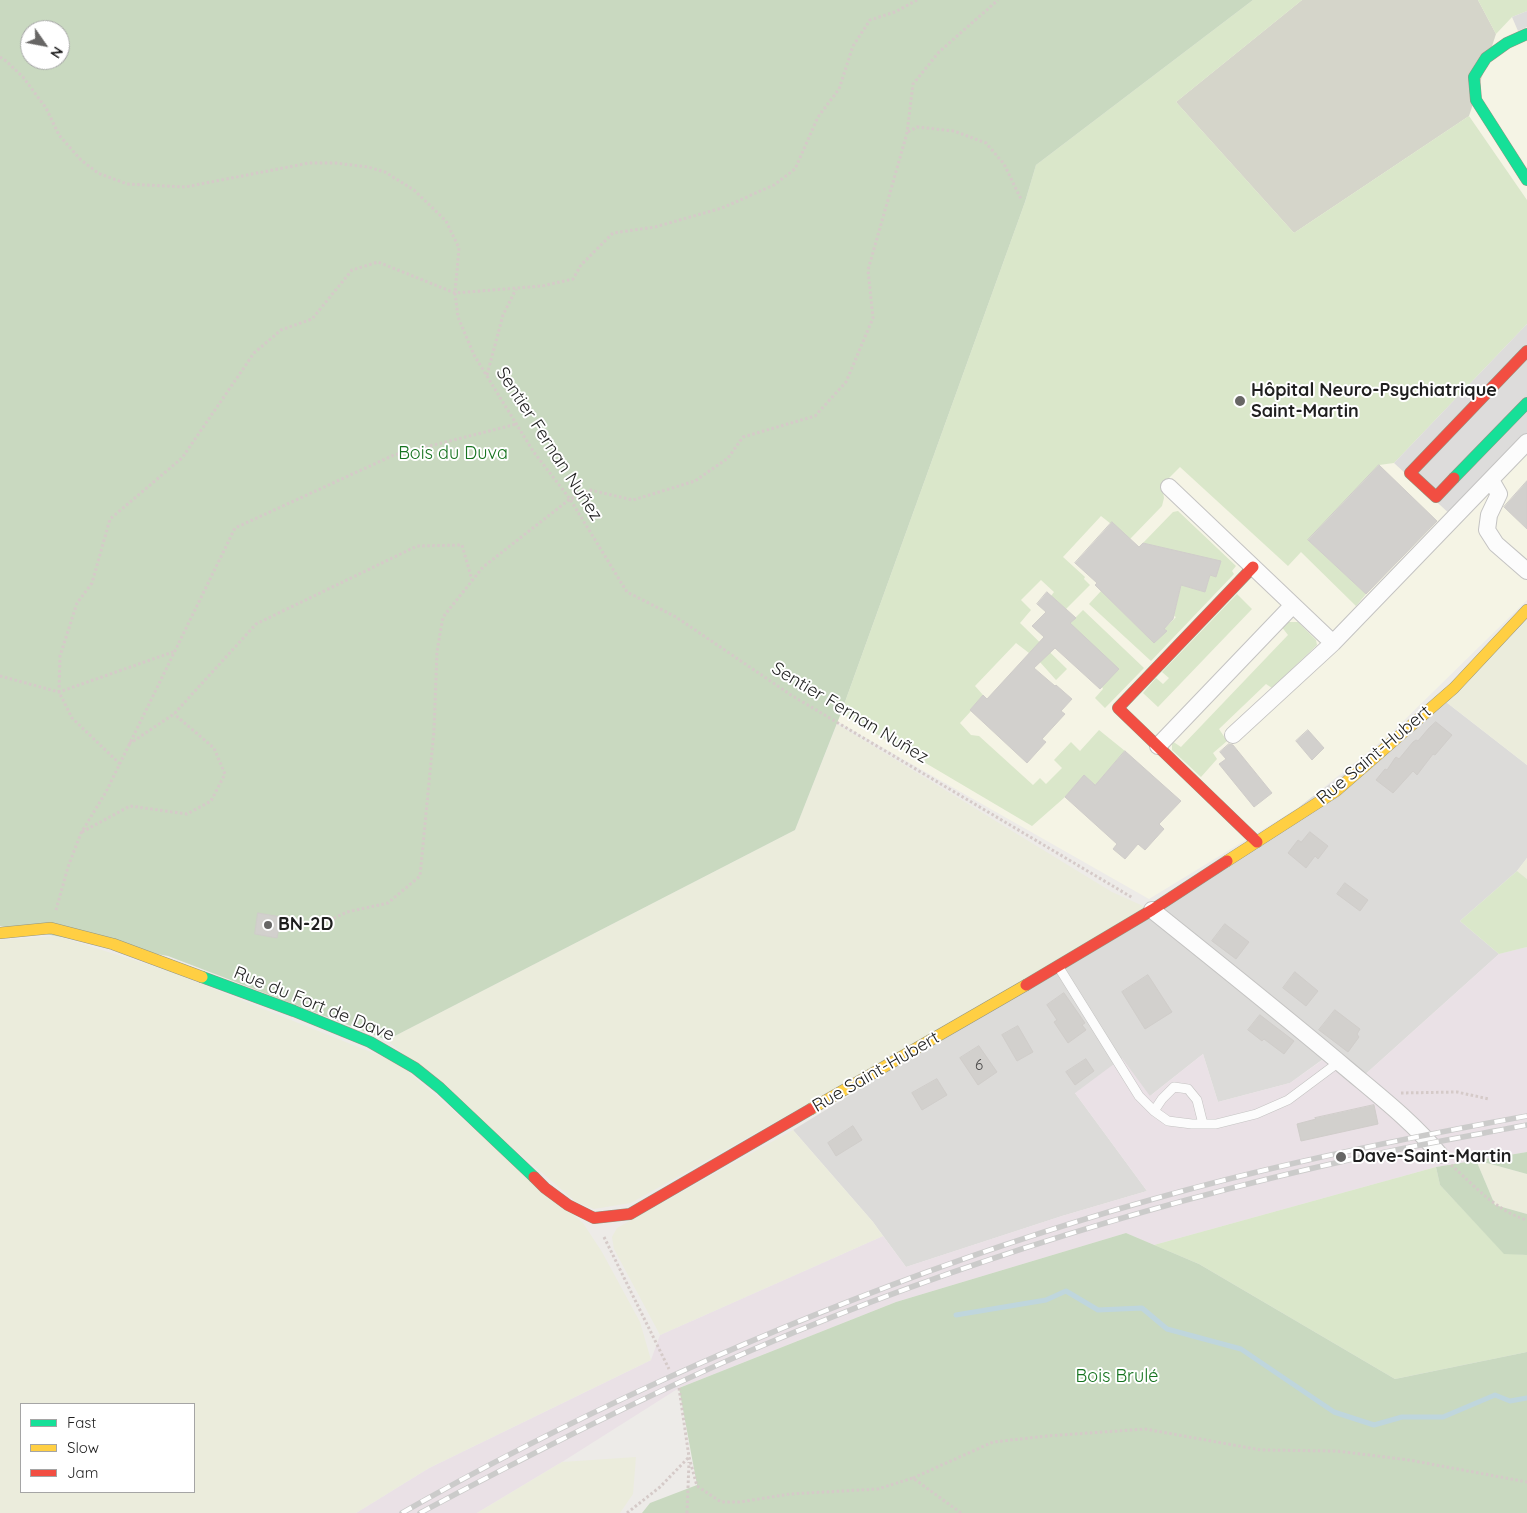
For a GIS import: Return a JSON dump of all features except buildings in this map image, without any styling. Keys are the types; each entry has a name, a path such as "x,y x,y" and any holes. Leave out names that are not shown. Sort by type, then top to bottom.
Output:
{"street":[{"path":"1527,34 1507,43 1486,58 1474,78 1476,100 1527,180"},
{"path":"1527,351 1410,472 1436,497 1527,403"},
{"path":"1233,735 1332,643 1527,442"},
{"path":"1491,480 1499,494 1489,514 1487,530 1496,544 1527,571"},
{"path":"1169,487 1332,643"},
{"path":"1253,567 1118,708 1257,842"},
{"path":"1158,746 1293,606"},
{"name":"Rue Saint-Hubert","path":"594,1218 630,1214 1152,910 1336,791 1454,688 1527,610"},
{"path":"1152,910 1378,1095 1423,1135 1440,1155"},
{"name":"Rue du Fort de Dave","path":"0,933 52,928 114,944 294,1011 370,1042 415,1068 440,1088 545,1188 568,1205 594,1218"}],"lane":[{"path":"1058,966 1139,1096 1154,1112 1168,1121 1216,1124 1256,1114 1288,1100 1339,1062"},
{"path":"1154,1112 1162,1099 1174,1087 1188,1089 1198,1100 1203,1124"}],"path":[{"path":"120,764 72,718 59,692 60,656 77,604 92,583 110,519 182,458 254,353 282,330 312,319 352,270 378,262 455,293 542,286 573,279 581,265 613,233 656,228 722,208 774,185 795,170 818,116 839,89 853,46 870,20 895,12 917,0"},
{"path":"311,929 347,912 388,904 420,876 434,731 436,651 443,617 484,567 570,499 590,490 633,500 695,481 728,458 743,437 815,416 846,382 873,318 868,270 907,133 913,84 939,52 998,0"},
{"name":"Sentier Fernan Nuñez","path":"0,57 6,60 23,77 46,108 59,135 81,160 98,172 127,184 185,186 309,164 335,163 368,167 393,177 414,190 446,221 458,248 455,293 458,317 474,354 533,451 570,499 627,592 676,617 792,695 1152,910"},
{"path":"907,133 918,127 954,131 986,143 1004,164 1021,199"},
{"path":"487,376 503,315 516,288"},
{"path":"52,928 68,867 81,832 106,792 235,528 394,455 517,424"},
{"path":"129,744 174,714 256,624 417,546 462,545 472,581"},
{"path":"0,676 59,692 174,652"},
{"path":"81,832 130,806 187,814 211,801 225,774 214,748 174,714"},
{"path":"1378,1095 1457,1092 1489,1099"},
{"path":"1440,1155 1495,1205 1515,1217 1527,1220"},
{"path":"594,1218 669,1369"},
{"path":"679,1388 689,1456 697,1486 721,1502 740,1502 790,1494 878,1489 912,1478 993,1442 1145,1429 1261,1450 1336,1451 1409,1460 1527,1482"},
{"path":"627,1513 660,1487 689,1456"},
{"path":"687,1513 689,1456"},
{"path":"912,1478 961,1513"}],"shaded area":[{"name":"Hôpital Neuro-Psychiatrique Saint-Martin","path":"1253,0 1527,0 1527,600 1388,736 1298,808 1149,899 836,721 841,713 1025,202"},
{"path":"1302,0 1478,0 1496,34 1469,116 1294,233 1176,102"},
{"path":"1527,11 1527,27 1518,31 1512,17"},
{"path":"1527,324 1527,436 1451,515 1394,463"},
{"path":"1446,702 1527,765 1527,858 1517,871 1460,921 1499,954 1360,1079 1330,1054 1290,1083 1218,1102 1203,1054 1150,1096 1075,1093 1147,1191 1062,1216 906,1267 873,1222 793,1130 1152,910"},
{"path":"1527,947 1527,1152 1436,1167 1154,1245 1126,1233 896,1302 679,1388 477,1513 356,1513 429,1468 651,1360 660,1335 883,1236 906,1267 1062,1216 1147,1191 1075,1093 1122,1058 1150,1096 1203,1054 1218,1102 1290,1083 1331,1054 1360,1079 1499,954"}],"green space":[{"name":"Bois du Duva","path":"0,0 1253,0 1036,165 1025,202 841,713 795,830 387,1040 168,956 0,926"},
{"path":"1253,0 1302,0 1176,102 1294,233 1469,116 1527,200 1527,324 1394,463 1379,465 1308,540 1366,594 1356,606 1301,552 1288,566 1180,467 1162,485 1164,498 1162,506 1130,539 1101,516 1063,557 1085,577 1084,579 1090,585 1066,609 1051,596 1054,592 1041,580 1021,600 1031,610 1020,623 1067,669 1056,680 1031,652 1029,653 1016,643 975,686 983,695 960,723 971,735 979,736 1033,785 1040,778 1046,784 1062,768 1054,760 1071,742 1080,751 1099,730 1125,751 1095,785 1084,776 1065,797 1032,826 841,713 1025,202 1036,165"},
{"path":"1478,0 1527,0 1527,11 1512,17 1496,34"},
{"path":"1178,511 1236,566 1232,571 1234,574 1151,661 1089,604 1101,591 1154,643 1176,617 1174,616 1181,585 1205,592 1210,575 1216,577 1220,561 1143,543 1173,512"},
{"path":"1237,594 1252,609 1158,707 1143,693 1156,678 1163,684 1169,678 1162,672"},
{"path":"1083,610 1144,668 1105,708 1095,698 1103,689 1070,623"},
{"path":"1285,620 1288,622 1298,622 1316,640 1317,645 1272,688 1266,684 1219,729 1227,741 1213,753 1217,759 1201,777 1172,750 1172,741 1181,747 1288,635 1281,626"},
{"path":"1527,620 1527,765 1446,702"},
{"path":"837,724 1112,892 1152,910 631,1203 594,1209 576,1202 387,1040 795,830"},
{"path":"1527,858 1527,879 1517,871"},
{"path":"1517,871 1527,879 1527,947 1499,954 1460,921"},
{"path":"57,936 169,971 398,1063 583,1223 602,1252 640,1322 651,1360 429,1468 356,1513 0,1513 0,940"},
{"path":"793,1130 883,1236 660,1335 614,1249 612,1237 617,1228"},
{"path":"1527,1152 1527,1174 1477,1160"},
{"path":"1476,1160 1527,1174 1527,1214 1495,1205"},
{"path":"1476,1160 1495,1205 1527,1214 1527,1255 1504,1254 1440,1185 1436,1167"},
{"path":"1436,1167 1440,1185 1504,1253 1527,1255 1527,1352 1395,1379 1199,1264 1154,1245"},
{"name":"Bois Brulé","path":"1126,1233 1199,1264 1395,1379 1527,1352 1527,1513 642,1513 650,1503 697,1485 679,1388 896,1302"},
{"path":"636,1457 633,1494 620,1513 477,1513 562,1462"}],"waterway":[{"path":"956,1315 1046,1300 1066,1291 1098,1310 1142,1308 1167,1329 1241,1349 1334,1412 1374,1425 1402,1417 1443,1417 1495,1395 1510,1401 1527,1398"}],"railway":[{"path":"402,1513 532,1443 665,1379 810,1317 959,1261 1033,1235 1185,1190 1327,1156 1527,1116"},
{"path":"420,1513 570,1435 722,1363 875,1300 953,1272 1112,1221 1272,1178 1396,1150 1527,1125"}],"traffic: fast":[{"path":"1527,34 1507,43 1486,58 1474,77 1476,100 1527,180"},
{"path":"1454,478 1527,403"},
{"path":"202,977 370,1042 415,1068 440,1088 534,1177"}],"traffic: slow":[{"path":"1227,861 1336,791 1454,688 1527,610"},
{"path":"0,933 51,928 113,944 202,977"},
{"path":"811,1109 1026,985"}],"traffic: jam":[{"path":"1454,478 1436,497 1410,473 1527,351"},
{"path":"1253,567 1118,708 1257,842"},
{"path":"1026,985 1152,910 1227,861"},
{"path":"534,1177 568,1205 594,1218 630,1214 811,1109"}],"place":[{"name":"Hôpital Neuro-Psychiatrique Saint-Martin","path":"1240,401"},
{"name":"BN-2D","path":"268,925"},
{"name":"Dave-Saint-Martin","path":"1341,1157"}]}
